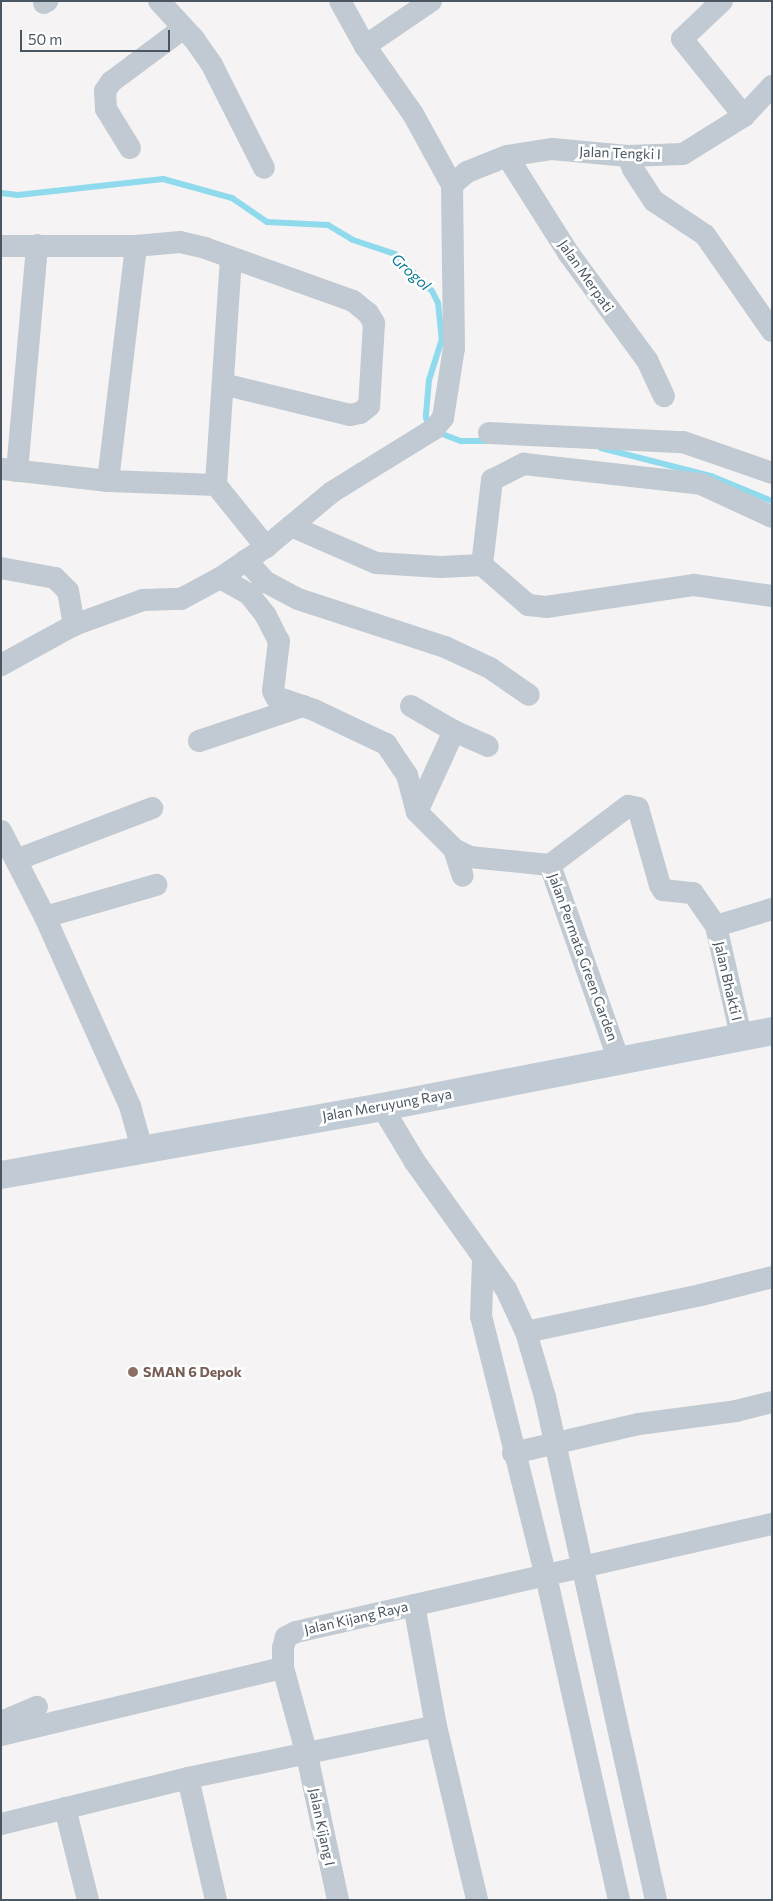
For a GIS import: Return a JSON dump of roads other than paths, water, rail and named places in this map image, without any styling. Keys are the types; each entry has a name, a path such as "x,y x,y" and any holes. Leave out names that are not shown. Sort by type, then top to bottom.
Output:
{"main road":[{"name":"Jalan Meruyung Raya","path":"1,1175 382,1107 772,1031"}],"street":[{"path":"159,1 182,29 194,39 228,92 264,168"},
{"path":"1,665 74,625 143,600 181,599 233,569 266,547 332,492 426,433 445,412 454,348 452,185 413,114 365,46 340,1"},
{"path":"365,46 431,1"},
{"path":"722,1 682,39 744,116"},
{"path":"130,148 106,109 105,91 110,82 182,29"},
{"name":"Jalan Tengki I","path":"452,185 467,172 507,156 552,149 628,156 683,154 744,116 772,86"},
{"name":"Jalan Merpati","path":"507,156 569,254 647,360 664,396"},
{"path":"628,156 633,169 654,201 705,235 772,331"},
{"path":"1,246 136,246 180,242 232,258 353,301 368,313 374,323 369,406 350,415 223,384"},
{"path":"37,245 9,470 108,481 216,485"},
{"path":"108,481 136,246"},
{"path":"232,258 216,485 266,547"},
{"path":"489,433 684,442 772,473"},
{"path":"482,565 492,480 524,464 701,484 771,510"},
{"path":"291,526 376,563 441,567 482,565 528,605 546,608 694,585 772,596"},
{"path":"1,568 55,578 68,591 74,625"},
{"path":"233,569 266,582 298,599 445,648 490,668 529,695"},
{"name":"Jalan Permata Green Garden","path":"233,569 266,616 279,641 273,691 276,697 303,706 386,744 407,775 417,812 454,849 470,857 550,866 620,1061"},
{"path":"199,741 303,706"},
{"path":"411,706 454,731 488,746"},
{"path":"417,812 454,731"},
{"path":"550,866 628,806 634,806 638,808 663,890 692,893 716,926 772,909"},
{"path":"16,860 152,808"},
{"path":"3,837 45,917 130,1106 142,1149"},
{"path":"454,849 463,876"},
{"path":"45,917 156,885"},
{"name":"Jalan Bhakti I","path":"716,926 741,1036"},
{"path":"382,1107 408,1152 482,1260 506,1288 526,1332 554,1444 580,1568 656,1900"},
{"path":"482,1260 481,1316 513,1454 546,1576 619,1900"},
{"path":"526,1332 701,1295 772,1277"},
{"path":"513,1454 639,1424 736,1411 772,1402"},
{"name":"Jalan Kijang Raya","path":"307,1755 284,1668 282,1648 286,1637 296,1632 772,1524"},
{"path":"414,1605 436,1726 477,1900"},
{"path":"1,1735 284,1668"},
{"path":"1,1722 37,1707"},
{"path":"1,1824 188,1778 307,1755 436,1726"},
{"name":"Jalan Kijang I","path":"307,1755 338,1900"},
{"path":"188,1778 216,1900"},
{"path":"65,1808 88,1900"}],"waterway":[{"name":"Grogol","path":"1,193 18,195 163,179 232,198 267,222 328,225 353,240 395,254 432,291 438,303 442,339 429,380 426,417 428,427"},
{"name":"Grogol","path":"437,432 461,441 490,441"},
{"name":"Grogol","path":"601,448 711,476 772,501"}],"place":[{"name":"SMAN 6 Depok","path":"133,1372"}]}
